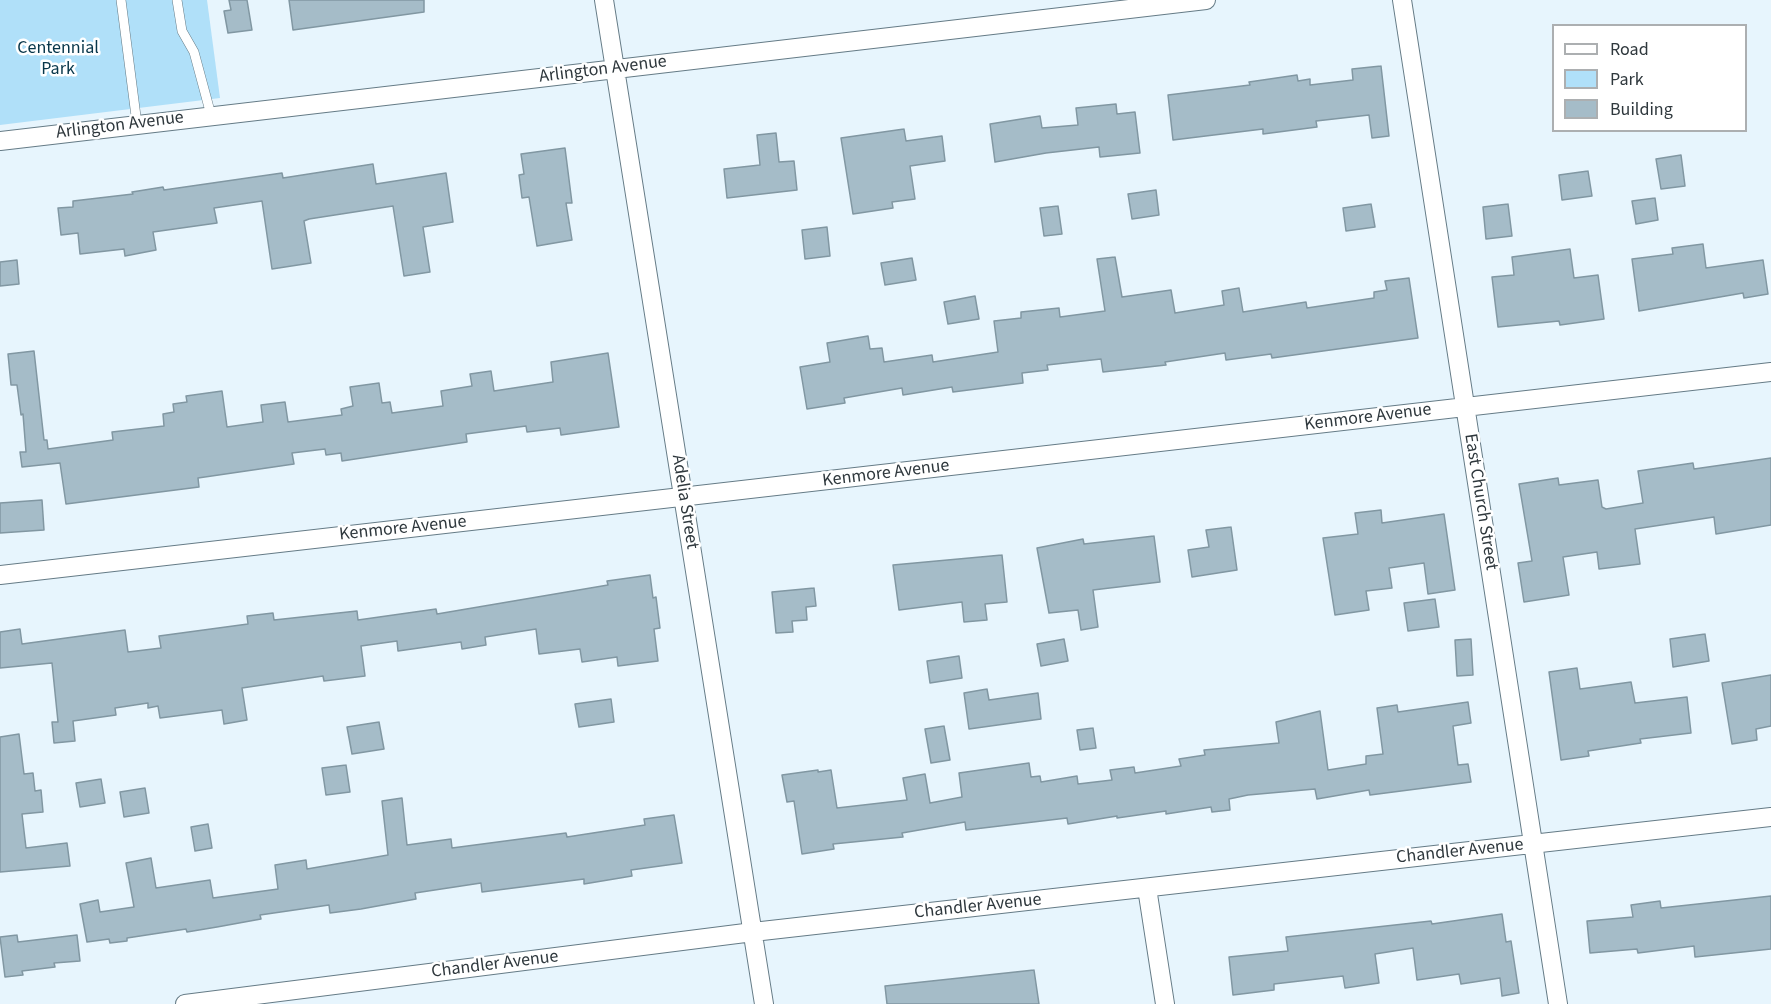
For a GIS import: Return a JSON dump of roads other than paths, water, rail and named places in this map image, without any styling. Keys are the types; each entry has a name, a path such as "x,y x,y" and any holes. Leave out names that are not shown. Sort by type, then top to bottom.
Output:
{"street":[{"name":"Adelia Street","path":"604,0 764,1004"},
{"name":"Arlington Avenue","path":"0,141 1206,0"},
{"name":"East Church Street","path":"1402,0 1558,1004"},
{"name":"Kenmore Avenue","path":"0,575 1771,372"},
{"name":"Chandler Avenue","path":"185,1004 753,932 1771,817"},
{"path":"1147,888 1165,1004"}],"lane":[{"path":"121,0 137,124"},
{"path":"177,0 182,31 194,52 211,115"}],"park label":[{"name":"Centennial Park","path":"58,59"}]}
